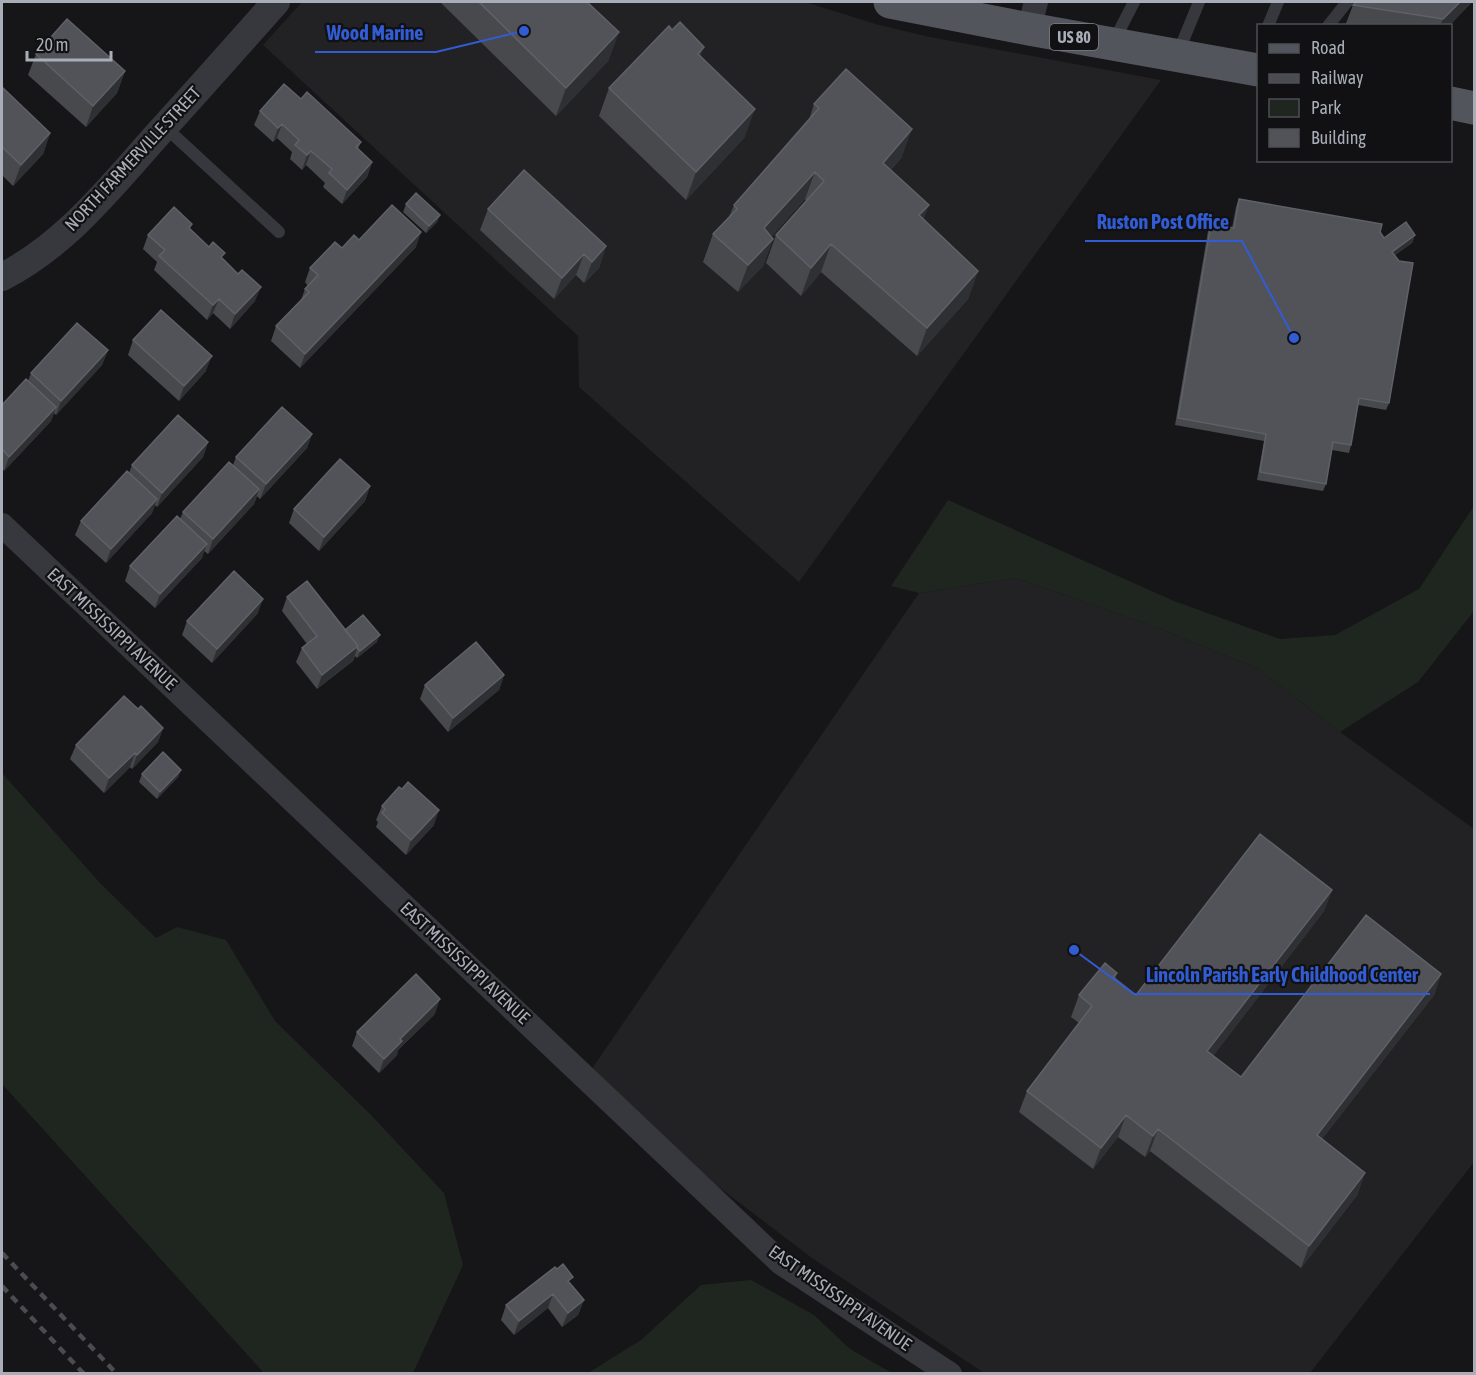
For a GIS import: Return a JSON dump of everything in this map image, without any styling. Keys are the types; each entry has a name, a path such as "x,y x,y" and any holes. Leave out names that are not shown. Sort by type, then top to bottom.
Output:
{"main road":[{"name":"US 80","path":"890,2 1033,15 1112,44 1257,68"},
{"path":"1452,103 1474,108"}],"street":[{"name":"NORTH FARMERVILLE STREET","path":"2,277 19,268 56,241 92,209 276,2"},
{"name":"EAST MISSISSIPPI AVENUE","path":"2,525 781,1263 950,1374"}],"lane":[{"path":"1112,44 1134,2"},
{"path":"1177,55 1199,2"},
{"path":"1269,24 1275,2"},
{"path":"1330,24 1347,2"},
{"path":"165,127 279,232"}],"shaded area":[{"path":"302,2 805,2 879,25 930,37 1161,80 799,582 579,387 578,336 263,45"},
{"path":"1016,578 1153,626 1257,668 1340,732 1474,829 1474,1162 1310,1373 984,1373 812,1258 716,1185 591,1070 919,593"}],"green space":[{"path":"948,500 1174,601 1280,639 1335,635 1419,589 1474,506 1474,611 1418,682 1340,732 1257,668 1153,626 1016,578 919,593 891,586"},
{"path":"2,773 100,883 156,938 177,927 226,940 275,1021 372,1116 444,1193 463,1265 413,1373 264,1373 2,1084"},
{"path":"751,1280 814,1315 850,1349 892,1373 588,1373 641,1340 701,1285"}],"building":[{"path":"479,2 587,2 619,32 566,88"},
{"path":"1356,2 1460,2 1443,19 1353,5"},
{"path":"67,19 125,71 93,106 36,54"},
{"path":"680,22 704,47 698,54 755,109 696,172 609,88 669,26 672,30"},
{"path":"846,69 912,129 883,163 929,205 919,215 978,271 927,328 831,244 811,268 776,235 824,181 815,172 764,228 773,239 748,265 713,234 737,209 734,205 819,108 814,104"},
{"path":"284,84 301,99 307,92 361,142 356,147 372,162 347,190 329,173 332,169 311,151 307,155 295,145 299,140 282,124 278,128 260,111"},
{"path":"2,87 50,133 21,165 2,147"},
{"path":"524,170 606,246 592,262 584,254 562,278 488,209"},
{"path":"416,193 440,215 429,226 406,204"},
{"path":"1239,199 1382,224 1380,232 1384,238 1406,222 1415,235 1392,252 1399,261 1413,263 1389,403 1359,398 1351,445 1333,442 1326,484 1260,472 1266,434 1178,418 1211,224 1234,228"},
{"path":"392,205 421,232 305,354 276,326 309,292 305,289 318,275 310,268 335,242 342,248 354,235 359,240"},
{"path":"174,207 192,224 189,228 209,247 213,242 225,253 221,257 238,274 242,270 261,287 235,314 219,299 213,305 159,256 165,250 148,235"},
{"path":"161,310 212,356 184,386 133,340"},
{"path":"77,323 108,350 61,401 31,373"},
{"path":"26,379 56,407 9,457 2,449 2,405"},
{"path":"282,407 312,434 266,484 236,457"},
{"path":"178,415 208,442 162,493 132,465"},
{"path":"340,459 370,486 324,537 294,509"},
{"path":"229,462 259,489 213,539 183,512"},
{"path":"127,471 157,499 111,549 81,521"},
{"path":"177,516 207,544 160,594 130,566"},
{"path":"234,571 263,599 217,649 187,621"},
{"path":"307,581 358,646 322,675 302,648 317,636 287,597"},
{"path":"363,615 380,635 360,651 345,630"},
{"path":"476,642 504,675 453,718 425,685"},
{"path":"124,696 138,709 141,706 163,728 137,755 135,753 109,778 76,745"},
{"path":"163,752 181,770 160,792 142,774"},
{"path":"408,782 439,810 411,840 382,813 385,809 382,806 399,787 402,789"},
{"path":"1260,834 1332,890 1207,1051 1241,1077 1366,915 1441,974 1317,1135 1365,1173 1309,1246 1158,1129 1153,1136 1126,1115 1101,1148 1027,1091 1092,1006 1079,995 1105,963 1117,973 1113,977 1136,995"},
{"path":"416,974 440,999 400,1039 402,1041 384,1059 357,1032"},
{"path":"563,1264 573,1277 568,1281 584,1300 568,1313 553,1294 519,1321 506,1305 555,1267 557,1269"}],"railway":[{"path":"2,1253 117,1374"},
{"path":"2,1286 84,1374"}],"place":[{"name":"Wood Marine","path":"524,31"},
{"name":"Ruston Post Office","path":"1294,338"},
{"name":"Lincoln Parish Early Childhood Center","path":"1074,950"}]}
